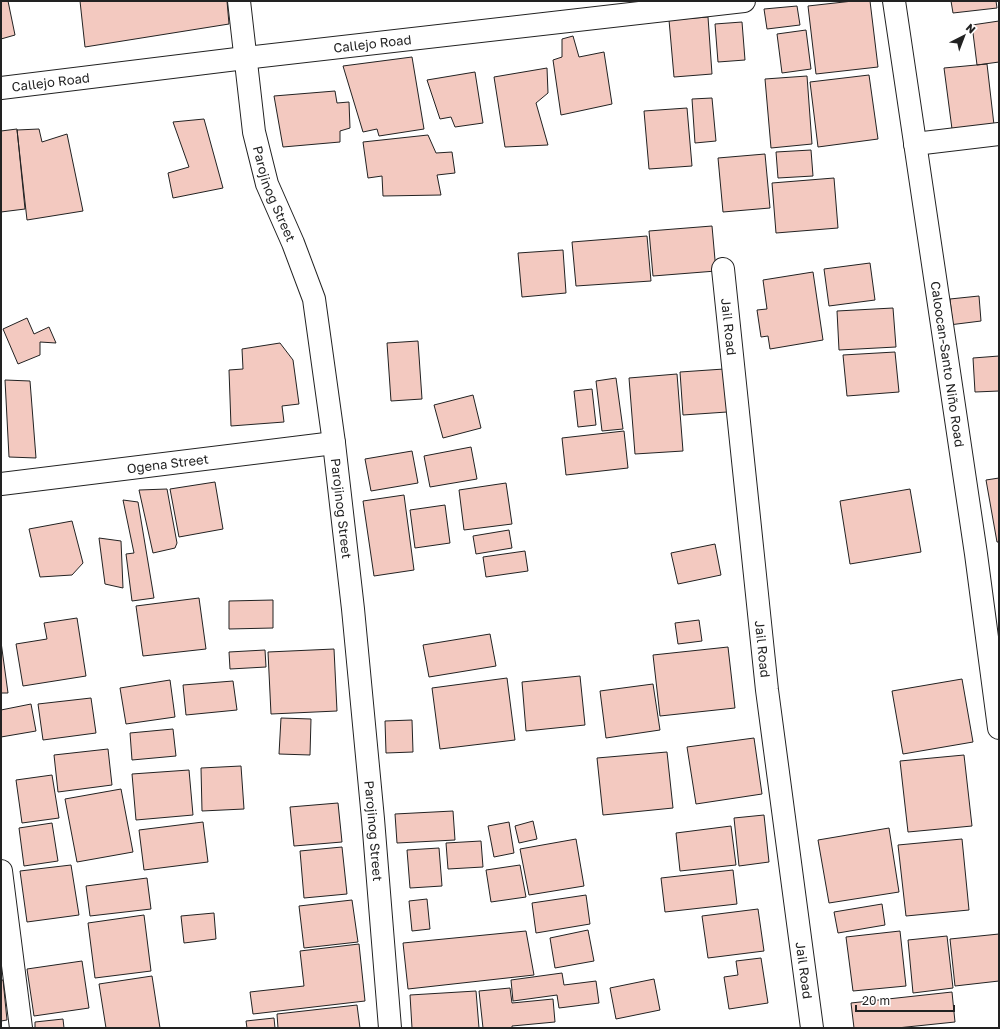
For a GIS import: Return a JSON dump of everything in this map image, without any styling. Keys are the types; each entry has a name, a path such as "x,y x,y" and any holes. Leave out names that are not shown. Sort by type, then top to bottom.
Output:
{"street":[{"name":"Parojinog Street","path":"239,1 254,132 267,184 293,243 314,300 334,443 353,609 373,819 390,1028"},
{"name":"Callejo Road","path":"1,88 245,58 744,1"},
{"name":"Caloocan-Santo Niño Road","path":"894,1 974,546 999,728"},
{"path":"915,144 999,134"},
{"name":"Jail Road","path":"723,269 766,690 812,1028"},
{"name":"Ogena Street","path":"1,484 334,443"},
{"path":"1,870 21,1028"}],"building":[{"path":"1,1 8,1 15,35 1,39"},
{"path":"80,1 227,1 229,24 85,47"},
{"path":"853,1 870,1 878,67 816,74 808,6"},
{"path":"951,1 996,1 997,8 953,13"},
{"path":"797,6 800,25 767,29 764,9"},
{"path":"708,17 712,74 674,77 669,20"},
{"path":"999,21 999,62 977,65 972,25"},
{"path":"742,22 745,60 718,62 715,24"},
{"path":"806,30 811,69 782,73 777,34"},
{"path":"573,36 579,57 604,52 612,104 561,115 553,60 562,57 562,39"},
{"path":"412,57 424,129 379,136 377,129 363,132 343,66"},
{"path":"987,64 994,125 952,129 944,68"},
{"path":"547,68 548,93 536,103 548,145 505,147 494,77"},
{"path":"475,72 483,123 455,127 451,117 440,119 427,80"},
{"path":"869,75 878,139 818,147 810,82"},
{"path":"807,76 812,144 771,148 765,79"},
{"path":"335,91 337,103 349,102 350,128 340,131 340,142 283,147 274,96"},
{"path":"712,98 716,141 695,143 692,99"},
{"path":"687,108 692,166 649,169 644,111"},
{"path":"204,119 223,188 173,198 168,173 189,167 173,122"},
{"path":"17,129 25,209 1,212 1,131"},
{"path":"39,129 42,142 67,134 83,211 27,220 17,130"},
{"path":"428,135 436,153 452,152 455,173 437,175 441,195 383,196 382,176 368,178 363,142"},
{"path":"811,150 813,176 778,178 776,152"},
{"path":"765,154 770,208 723,212 718,158"},
{"path":"834,178 838,228 776,233 772,183"},
{"path":"712,226 716,271 653,276 649,231"},
{"path":"647,236 651,281 576,286 572,242"},
{"path":"563,250 566,293 522,297 518,253"},
{"path":"870,263 875,300 829,306 824,269"},
{"path":"813,272 823,340 770,349 768,336 761,337 757,310 767,309 763,280"},
{"path":"979,296 981,321 949,325 949,318 952,318 950,299"},
{"path":"893,308 896,347 839,350 837,311"},
{"path":"27,318 34,334 49,327 56,343 40,342 40,355 18,364 3,329"},
{"path":"418,341 422,399 391,401 387,343"},
{"path":"280,343 293,360 299,404 282,406 284,422 231,426 229,370 243,369 242,349"},
{"path":"895,352 899,392 847,396 843,355"},
{"path":"999,356 999,391 975,392 973,358"},
{"path":"724,369 727,412 683,415 680,372"},
{"path":"677,374 683,451 635,454 629,378"},
{"path":"616,378 623,429 602,431 596,381"},
{"path":"5,380 30,381 36,458 9,457"},
{"path":"592,389 596,425 578,427 574,391"},
{"path":"473,395 481,428 443,438 434,405"},
{"path":"624,431 628,468 566,475 562,438"},
{"path":"471,447 477,479 430,487 424,456"},
{"path":"412,451 418,483 371,491 365,459"},
{"path":"999,478 999,542 997,542 986,480"},
{"path":"215,482 223,529 179,537 170,489"},
{"path":"506,483 512,524 464,530 459,490"},
{"path":"167,489 177,543 175,548 153,553 139,490"},
{"path":"910,489 921,552 850,564 840,501"},
{"path":"404,495 414,570 374,576 363,501"},
{"path":"123,500 138,502 154,598 132,601 126,554 134,553"},
{"path":"445,505 450,543 415,548 410,510"},
{"path":"72,521 83,563 72,575 40,577 29,529"},
{"path":"509,530 512,548 476,554 473,536"},
{"path":"99,538 121,541 123,588 105,584"},
{"path":"715,544 721,575 678,584 671,553"},
{"path":"525,551 528,571 486,577 483,557"},
{"path":"199,598 206,649 143,656 136,606"},
{"path":"273,600 273,628 229,629 229,601"},
{"path":"77,618 86,676 23,686 16,644 47,639 44,623"},
{"path":"699,620 702,641 678,644 675,623"},
{"path":"490,634 496,666 429,677 423,645"},
{"path":"1,642 8,693 1,693"},
{"path":"728,647 735,708 660,716 653,655"},
{"path":"334,649 337,711 271,714 268,652"},
{"path":"265,650 266,667 230,669 229,652"},
{"path":"580,676 585,725 526,731 522,682"},
{"path":"507,678 515,740 440,749 432,688"},
{"path":"962,679 973,742 903,754 892,691"},
{"path":"170,680 175,717 126,724 120,688"},
{"path":"233,681 237,710 186,715 183,685"},
{"path":"653,684 660,730 606,738 600,691"},
{"path":"91,698 96,733 43,740 38,704"},
{"path":"31,704 36,731 1,737 1,710"},
{"path":"281,718 311,719 310,755 279,754"},
{"path":"412,720 413,752 386,753 385,721"},
{"path":"173,729 176,756 132,760 130,733"},
{"path":"754,738 762,794 696,804 687,747"},
{"path":"108,749 112,785 58,792 54,755"},
{"path":"667,752 673,808 603,815 597,758"},
{"path":"964,755 972,826 908,832 900,761"},
{"path":"241,766 244,809 202,811 201,768"},
{"path":"189,770 193,815 136,820 132,774"},
{"path":"52,775 59,818 22,823 16,780"},
{"path":"121,789 133,852 77,862 65,799"},
{"path":"338,803 342,842 294,846 290,807"},
{"path":"453,811 455,840 397,843 395,814"},
{"path":"764,815 769,862 739,866 734,818"},
{"path":"533,821 537,839 519,843 515,826"},
{"path":"203,822 208,862 144,870 139,830"},
{"path":"509,822 514,853 494,857 488,826"},
{"path":"52,823 58,861 24,866 19,828"},
{"path":"731,826 736,865 680,871 676,833"},
{"path":"889,828 899,892 829,903 818,840"},
{"path":"576,839 584,886 529,895 520,849"},
{"path":"962,839 969,910 906,916 898,845"},
{"path":"481,841 483,867 448,869 446,843"},
{"path":"342,847 347,894 304,898 300,851"},
{"path":"439,848 442,886 410,888 407,850"},
{"path":"71,865 79,915 27,922 20,871"},
{"path":"520,865 526,897 491,902 486,870"},
{"path":"733,870 737,904 665,912 661,878"},
{"path":"147,878 151,909 90,916 86,886"},
{"path":"586,895 590,924 536,933 532,903"},
{"path":"427,899 430,929 412,931 409,901"},
{"path":"352,900 358,942 304,948 299,906"},
{"path":"882,904 885,925 838,933 834,912"},
{"path":"758,909 764,951 708,958 702,916"},
{"path":"214,913 216,939 184,943 181,916"},
{"path":"144,915 151,971 95,978 88,923"},
{"path":"588,930 594,961 555,968 550,938"},
{"path":"526,931 534,975 408,989 403,943"},
{"path":"900,931 906,986 853,991 846,937"},
{"path":"999,934 999,981 955,986 950,939"},
{"path":"947,936 953,988 913,993 908,940"},
{"path":"359,944 365,1001 253,1014 250,992 304,986 300,951"},
{"path":"761,958 768,1003 729,1009 724,977 738,975 736,961"},
{"path":"82,961 89,1008 34,1016 27,969"},
{"path":"562,973 564,985 596,981 599,1003 559,1008 557,995 513,1001 511,980"},
{"path":"152,976 160,1028 106,1028 99,984"},
{"path":"654,979 660,1010 616,1019 610,988"},
{"path":"1,980 3,980 7,1020 1,1021"},
{"path":"510,988 512,1003 553,999 555,1022 512,1026 512,1028 483,1028 479,991"},
{"path":"476,991 479,1028 412,1028 410,995"},
{"path":"952,992 955,1022 897,1028 854,1028 851,1003"},
{"path":"357,1005 360,1028 278,1028 277,1014"},
{"path":"274,1018 275,1028 247,1028 246,1021"},
{"path":"63,1019 64,1028 35,1028 35,1022"}]}
